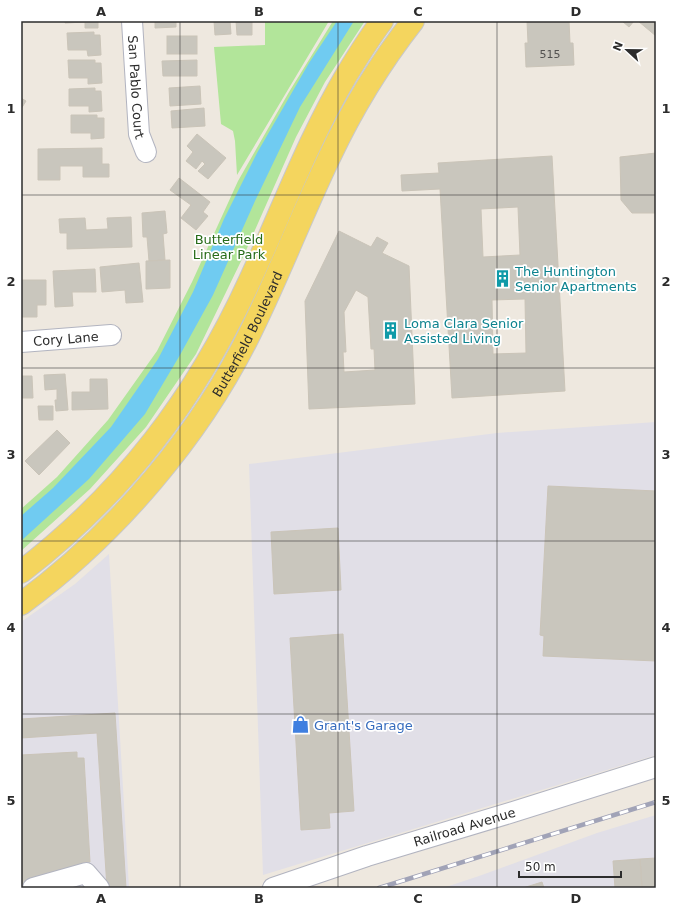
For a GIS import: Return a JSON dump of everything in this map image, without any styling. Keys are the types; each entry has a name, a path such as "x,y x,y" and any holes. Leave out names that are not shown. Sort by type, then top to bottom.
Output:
{"main road":[{"name":"Butterfield Boulevard","path":"21,572 64,537 92,511 153,443 182,403 231,320 311,141 331,101 382,21"},
{"name":"Butterfield Boulevard","path":"21,604 69,565 137,498 172,456 202,415 229,373 252,329 274,283 311,196 352,112 375,74 413,21"}],"street":[{"name":"San Pablo Court","path":"132,21 139,134 146,152"},
{"name":"Cory Lane","path":"21,342 111,335"},
{"name":"Railroad Avenue","path":"273,888 367,856 656,767"},
{"path":"32,888 86,872 99,888"}],"shaded area":[{"path":"656,422 656,755 263,875 249,464 497,433"},
{"path":"109,554 129,888 21,888 21,622 75,584"},
{"path":"656,815 656,888 443,888 597,833"}],"green space":[{"path":"265,21 329,21 237,175 233,131 221,124 214,47 265,45"},
{"name":"Butterfield Linear Park","path":"333,21 365,21 325,82 296,137 244,255 196,354 146,427 90,489 21,551 21,509 57,477 108,420 157,351 192,282 238,181 289,92"}],"water":[{"path":"337,21 354,21 300,107 255,201 213,295 145,414 89,479 21,541 21,516 53,488 111,427 158,359 193,292 224,219 257,153 309,63"}],"building":[{"path":"65,21 98,21 98,28 85,28 85,22 65,23"},
{"path":"155,21 176,21 176,27 155,28"},
{"path":"214,21 230,21 231,34 215,35"},
{"path":"236,21 252,21 252,35 237,35"},
{"path":"527,21 569,21 570,43 573,43 574,65 526,67 525,43 528,43"},
{"path":"622,21 634,21 629,27"},
{"path":"638,21 656,21 656,36"},
{"path":"94,32 94,35 100,35 101,55 88,56 87,50 68,50 67,33"},
{"path":"167,36 197,36 197,54 167,54"},
{"path":"68,60 95,60 95,63 101,63 102,83 88,84 88,78 69,78"},
{"path":"197,60 197,76 163,76 162,61"},
{"path":"200,86 201,104 170,106 169,88"},
{"path":"95,88 95,91 101,91 102,111 89,112 89,106 69,106 69,89"},
{"path":"21,98 26,101 21,109"},
{"path":"204,108 205,126 172,128 171,111"},
{"path":"71,115 97,115 97,118 104,118 104,138 91,139 91,133 71,133"},
{"path":"197,134 226,158 208,179 198,171 205,164 202,161 196,169 186,161 193,152 187,146"},
{"path":"102,148 102,164 109,164 109,177 83,177 83,166 60,166 60,180 38,180 38,149"},
{"path":"656,153 656,213 632,213 621,200 620,157"},
{"name":"The Huntington Senior Apartments","path":"552,156 565,391 452,398 440,189 402,191 401,175 439,173 438,163","holes":["518,207 520,255 483,257 481,209","525,299 526,353 493,354 492,300"]},
{"path":"179,178 210,202 203,212 208,216 196,230 181,218 191,205 170,190"},
{"path":"165,211 167,233 163,234 165,260 149,261 147,237 143,237 142,213"},
{"path":"131,217 132,247 67,249 67,233 60,233 59,219 85,218 86,230 108,229 107,218"},
{"name":"Loma Clara Senior Assisted Living","path":"339,231 371,247 377,237 388,243 382,253 409,266 415,404 309,409 305,301","holes":["356,290 368,297 371,349 374,349 375,370 344,372 343,352 346,352 344,312"]},
{"path":"170,260 170,288 146,289 146,261"},
{"path":"139,263 143,302 126,303 125,290 102,292 100,267"},
{"path":"95,269 96,292 72,292 73,306 55,307 53,271"},
{"path":"21,280 46,280 46,305 37,305 37,317 21,317"},
{"path":"65,374 68,410 56,411 55,400 57,400 57,389 45,390 44,375"},
{"path":"21,376 32,376 33,398 21,398"},
{"path":"90,379 107,379 108,409 72,410 72,392 90,392"},
{"path":"38,406 53,406 53,420 39,420"},
{"path":"57,430 70,443 39,475 25,461"},
{"path":"548,486 656,491 656,661 543,656 544,636 540,635"},
{"path":"338,528 341,590 274,594 271,532"},
{"path":"343,634 354,811 329,813 330,828 301,830 290,638"},
{"path":"115,713 126,888 107,888 97,733 21,738 21,719"},
{"path":"77,752 77,758 84,758 90,862 84,862 84,868 59,869 60,876 34,877 35,884 21,884 21,755"},
{"path":"656,858 656,888 642,888 640,859"},
{"path":"640,859 642,888 615,888 613,861"},
{"path":"542,882 544,888 523,888"}],"railway":[{"path":"379,888 656,802"}],"place":[{"name":"The Huntington Senior Apartments","path":"502,278"},
{"name":"Loma Clara Senior Assisted Living","path":"391,330"},
{"name":"Grant's Garage","path":"301,725"}]}
